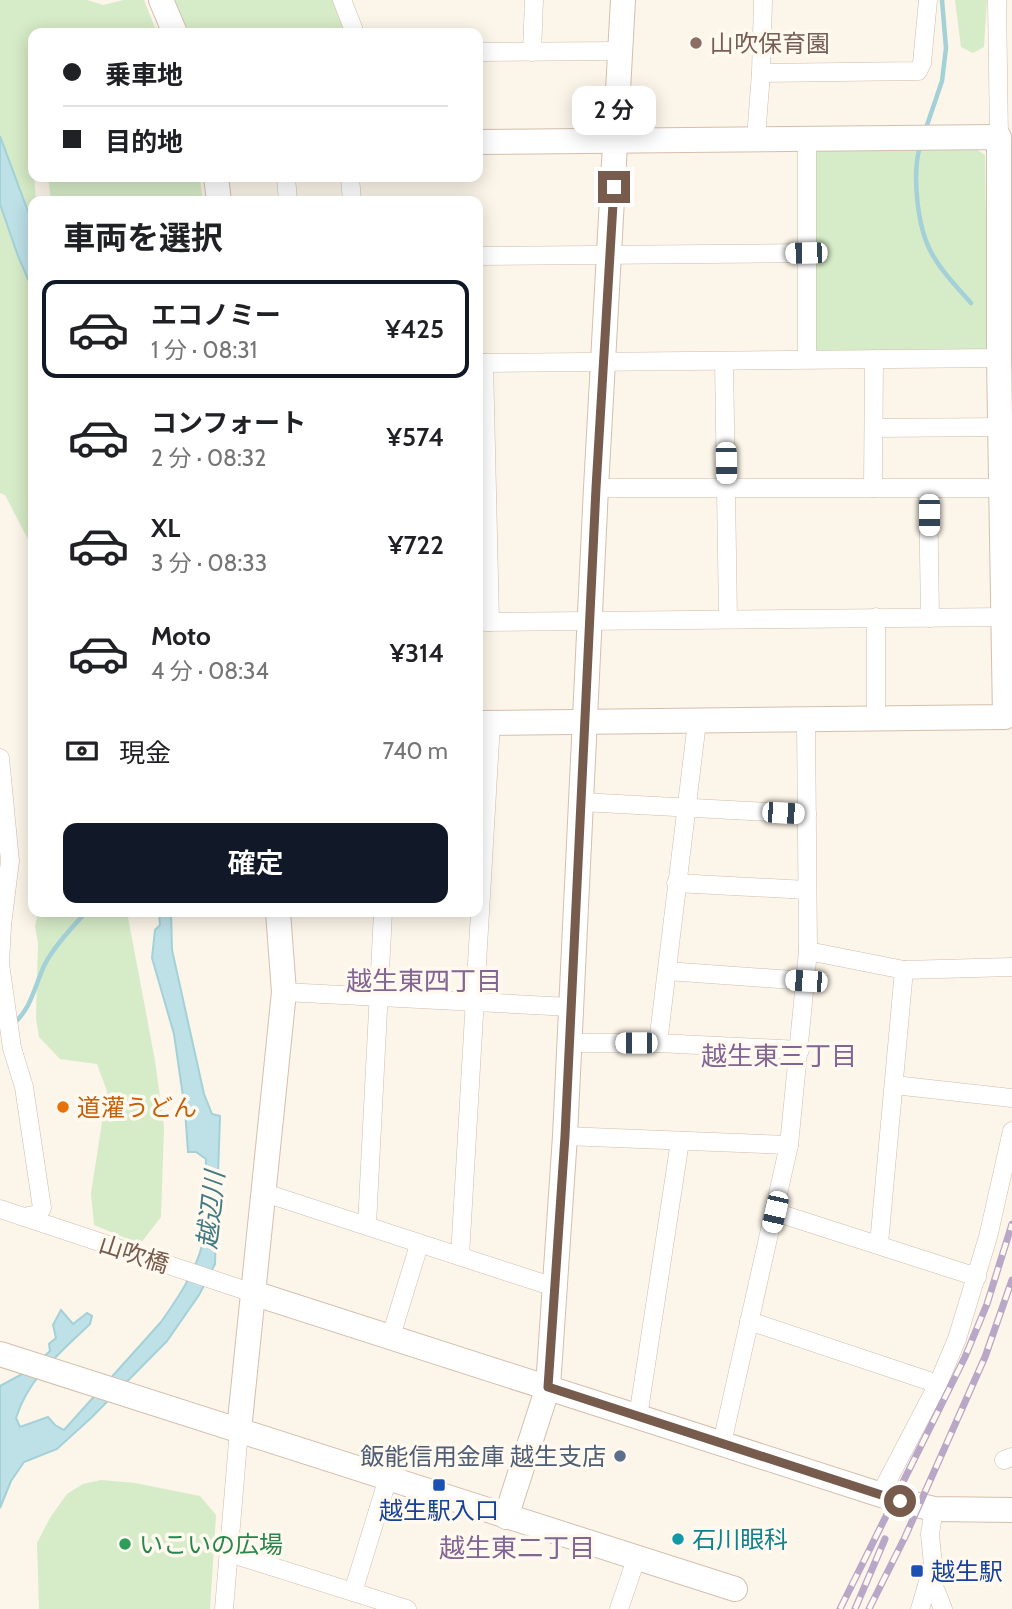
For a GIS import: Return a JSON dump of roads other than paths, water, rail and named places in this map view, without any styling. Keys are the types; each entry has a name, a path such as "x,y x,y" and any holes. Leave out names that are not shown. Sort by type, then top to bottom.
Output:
{"street":[{"path":"161,0 172,28"},
{"path":"342,0 353,28"},
{"path":"532,52 534,0"},
{"path":"506,1517 548,1387 565,1136 623,0"},
{"path":"755,138 761,73 763,0"},
{"path":"761,73 918,71 922,63 928,0"},
{"path":"483,751 484,723 1008,718 999,358 997,0"},
{"path":"483,52 621,51"},
{"path":"483,142 999,137"},
{"path":"807,138 807,359"},
{"path":"483,256 806,253"},
{"path":"483,363 999,358"},
{"path":"873,488 874,359"},
{"path":"724,361 728,619"},
{"path":"874,428 1001,427"},
{"path":"596,488 1002,488"},
{"path":"928,489 930,618"},
{"path":"483,550 484,622 1004,617"},
{"path":"876,617 876,719"},
{"path":"722,1443 789,1145 808,951 806,720"},
{"path":"658,1043 697,722"},
{"path":"0,758 10,861 1,925 0,964 12,1048 24,1087 42,1208 38,1214 24,1217"},
{"path":"581,802 807,814"},
{"path":"676,883 807,890"},
{"path":"224,1609 229,1553 229,1427 242,1289 265,1193 284,992 278,917"},
{"path":"367,1225 383,917"},
{"path":"460,1256 477,917"},
{"path":"808,951 904,970 1012,967"},
{"path":"879,1244 904,970"},
{"path":"667,971 806,981"},
{"path":"284,992 570,1007"},
{"path":"570,1043 658,1043 800,1050"},
{"path":"894,1085 1012,1098"},
{"path":"880,1495 939,1384 957,1339 977,1277 1012,1131"},
{"path":"565,1136 789,1145"},
{"path":"638,1417 680,1141"},
{"path":"265,1193 554,1287"},
{"name":"山吹橋","path":"0,1209 242,1289"},
{"path":"775,1212 977,1277"},
{"path":"391,1336 419,1245"},
{"path":"242,1289 880,1495 934,1509 1012,1510"},
{"path":"749,1321 939,1384"},
{"path":"4,1355 735,1589"},
{"path":"353,1592 387,1479"},
{"path":"919,1609 933,1565 930,1534 934,1509"},
{"path":"229,1553 407,1609"},
{"path":"620,1609 636,1559"},
{"path":"927,1586 936,1591 943,1609"}],"water":[{"path":"0,136 28,212 28,279 18,256 0,204"},
{"name":"越辺川","path":"159,917 171,917 172,950 204,1094 212,1114 220,1116 215,1264 199,1295 167,1341 57,1449 24,1462 11,1481 0,1508 0,1386 26,1372 50,1351 49,1344 56,1338 53,1325 61,1310 73,1324 87,1313 92,1316 90,1324 37,1378 16,1418 20,1427 48,1417 64,1430 161,1322 187,1281 202,1247 206,1159 196,1152 188,1152 174,1034 152,958 155,930 160,925"}],"waterway":[{"path":"925,131 942,81 946,48 942,0"},
{"path":"920,146 916,185 919,214 926,241 940,266 971,303"},
{"path":"14,1023 29,1003 49,957 82,917"}],"railway":[{"path":"840,1609 965,1357 987,1304 1012,1224"},
{"path":"869,1609 905,1537 985,1357 1012,1280"},
{"path":"855,1609 885,1539"}],"place":[{"name":"山吹保育園","path":"696,43"},
{"name":"道灌うどん","path":"63,1107"},
{"name":"飯能信用金庫 越生支店","path":"620,1456"},
{"name":"越生駅入口","path":"439,1485"},
{"name":"石川眼科","path":"678,1539"},
{"name":"いこいの広場","path":"125,1544"},
{"name":"越生駅","path":"917,1571"}],"district":[{"name":"越生東四丁目","path":"424,981"},
{"name":"越生東三丁目","path":"779,1056"},
{"name":"越生東二丁目","path":"517,1548"}]}
